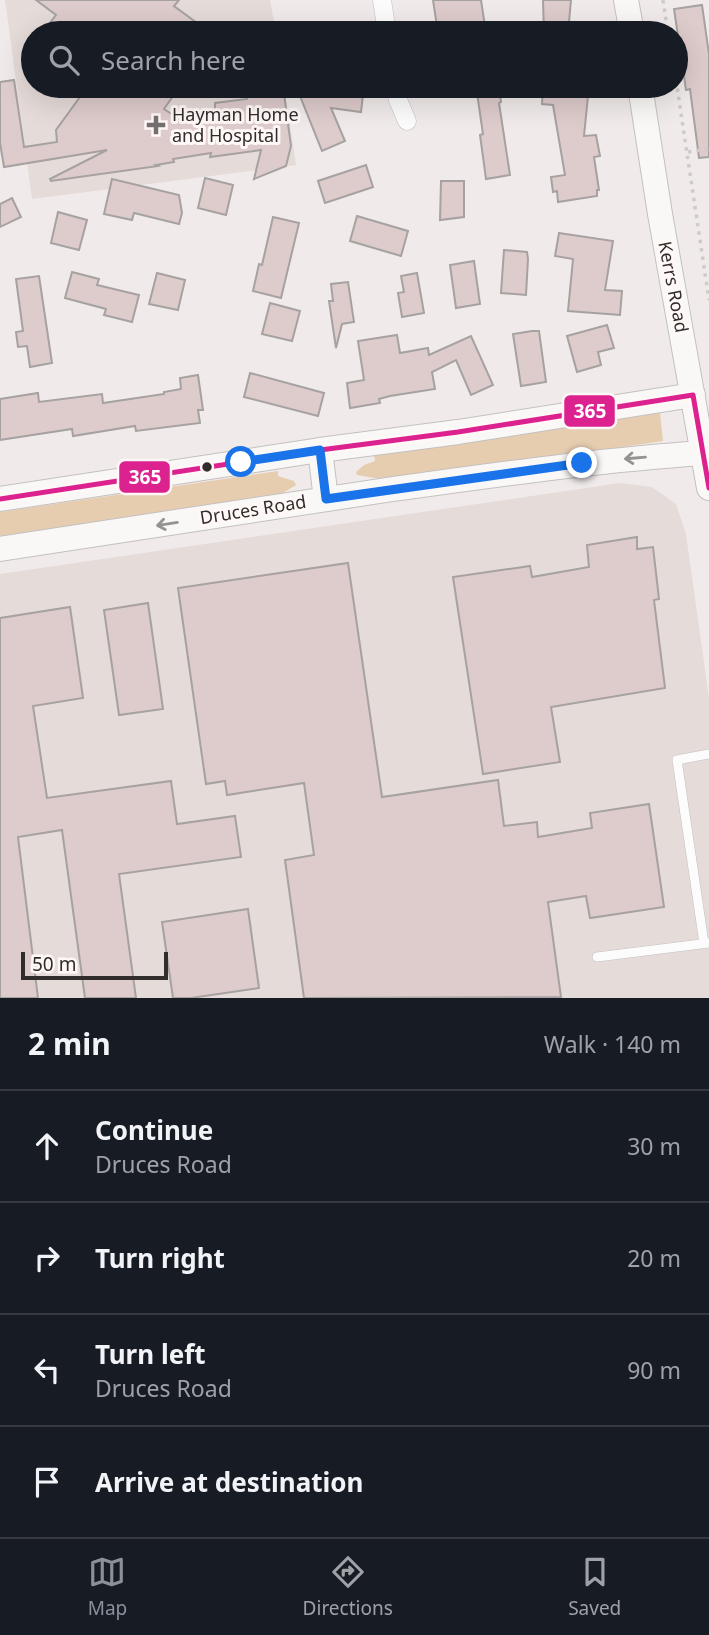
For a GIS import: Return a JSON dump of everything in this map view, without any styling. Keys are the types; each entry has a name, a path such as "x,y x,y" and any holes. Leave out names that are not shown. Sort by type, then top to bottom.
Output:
{"main road":[{"path":"626,0 630,21"},
{"name":"Kerrs Road","path":"642,98 660,215 701,394 709,488"},
{"path":"0,499 701,394"},
{"name":"Druces Road","path":"0,549 542,468 706,448"},
{"path":"320,450 326,499"}],"street":[{"path":"382,0 385,21"},
{"path":"398,98 407,121"}],"lane":[{"path":"597,957 706,943 677,760 709,754"}],"path":[{"path":"663,0 666,21"},
{"path":"679,98 709,300"},
{"path":"688,152 709,149"}],"shaded area":[{"name":"Hayman Home and Hospital","path":"5,0 270,0 274,21 21,21 21,98 286,98 296,165 32,199"},
{"path":"660,413 663,441 380,483 380,479 357,475 356,472 375,461 374,455"},
{"path":"278,471 278,476 294,481 296,485 283,493 283,497 0,540 0,512"},
{"path":"620,483 652,487 676,504 686,534 709,698 709,998 0,998 0,574"}],"building":[{"path":"36,0 179,0 174,6 194,21 51,21 56,15"},
{"path":"433,0 481,0 484,21 436,21"},
{"path":"543,0 571,0 569,21 544,21"},
{"path":"702,5 709,54 709,157 699,158 688,90 688,21 676,21 674,9"},
{"path":"14,80 24,147 57,142 56,130 79,98 172,98 164,109 184,122 209,119 208,112 215,111 215,103 247,98 285,98 291,146 286,166 254,179 261,150 210,157 211,153 173,159 174,162 156,165 158,166 51,181 50,179 107,150 4,167 0,143 0,82"},
{"path":"301,98 363,98 361,112 331,108 345,141 322,151"},
{"path":"478,98 500,98 499,103 510,175 486,179 480,135 483,134"},
{"path":"542,98 588,98 584,136 596,135 600,156 594,157 599,190 597,196 558,202 557,191 553,192 551,177 565,175 553,105 542,104"},
{"path":"366,165 373,187 325,203 318,181"},
{"path":"205,178 233,185 226,215 198,208"},
{"path":"112,179 179,195 182,213 179,224 134,213 132,220 104,214"},
{"path":"441,181 464,181 464,217 440,220"},
{"path":"12,198 21,217 0,227 0,204"},
{"path":"58,212 87,220 79,250 51,243"},
{"path":"357,216 408,231 401,256 350,241"},
{"path":"273,217 299,223 281,298 253,291"},
{"path":"559,233 613,241 605,290 622,291 620,315 568,311 573,259 555,256"},
{"path":"504,250 527,252 526,295 501,293"},
{"path":"474,261 480,304 456,308 450,265"},
{"path":"72,272 99,279 97,285 139,295 132,322 104,315 106,309 65,298"},
{"path":"157,273 185,280 178,310 149,304"},
{"path":"417,273 424,313 402,317 398,293 404,292 401,276"},
{"path":"39,276 52,363 30,367 27,346 18,347 16,332 23,331 16,279"},
{"path":"348,282 354,322 342,324 336,348 329,301 333,301 331,284"},
{"path":"270,303 300,311 292,341 262,334"},
{"path":"607,325 614,348 598,352 601,365 577,372 567,336"},
{"path":"539,331 546,382 521,386 513,334"},
{"path":"397,335 400,353 428,348 429,355 471,336 493,385 471,395 456,360 432,372 435,389 390,396 379,399 380,403 350,408 347,383 364,380 358,341"},
{"path":"250,373 324,393 318,416 244,397"},
{"path":"198,375 203,410 198,410 200,423 136,431 135,426 73,436 72,429 0,440 0,399 38,393 39,402 102,394 103,403 181,389 180,378"},
{"path":"637,537 637,549 653,547 659,599 654,600 665,688 551,707 560,762 483,774 453,577 530,566 532,577 589,567 587,545"},
{"path":"348,563 382,797 498,780 504,826 537,822 538,837 592,828 590,813 649,804 664,907 590,918 586,896 548,902 561,997 304,998 285,860 314,855 304,783 227,795 225,781 206,784 178,588"},
{"path":"148,603 163,709 119,715 104,610"},
{"path":"70,607 83,698 33,706 47,798 171,781 177,824 235,816 241,857 119,874 136,998 85,998 62,830 18,837 38,998 0,998 0,618"},
{"path":"248,909 259,988 173,998 162,922"}],"transit line":[{"name":"365","path":"0,499 693,395 709,488"}],"place":[{"name":"Hayman Home and Hospital","path":"156,125"}],"route":[{"path":"241,462 320,450 326,499 582,463"}]}
